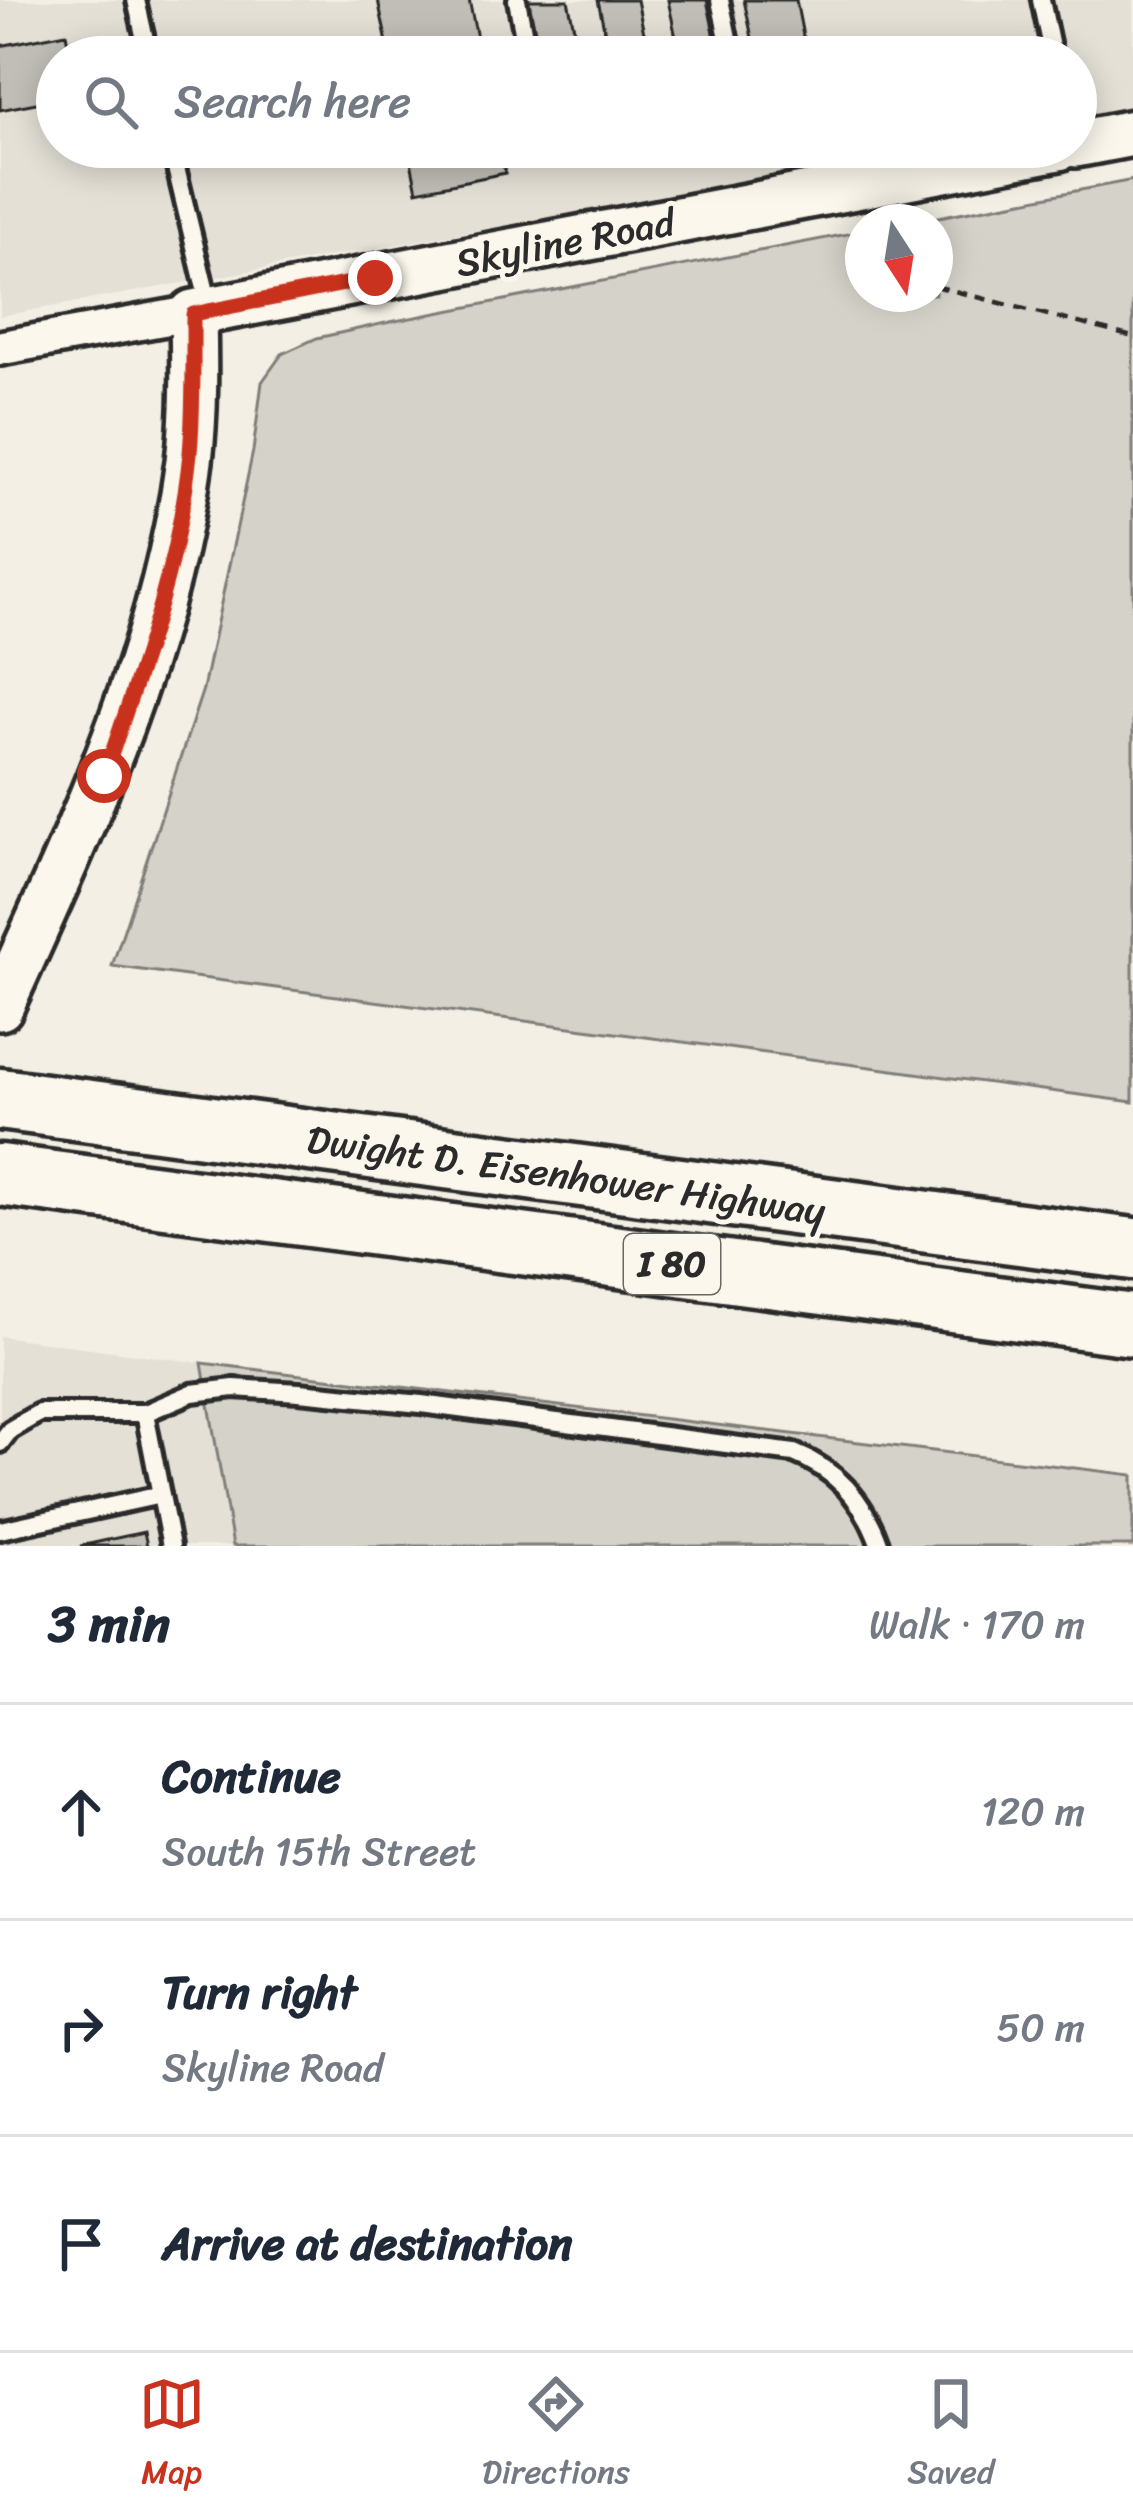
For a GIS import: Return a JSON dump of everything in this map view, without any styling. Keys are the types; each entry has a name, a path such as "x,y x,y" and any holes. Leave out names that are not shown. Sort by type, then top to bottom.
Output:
{"highway":[{"name":"Dwight D. Eisenhower Highway","path":"0,1100 259,1172 1133,1325"},
{"name":"Dwight D. Eisenhower Highway","path":"0,1175 259,1172 1133,1249"}],"main road":[{"path":"1097,140 1133,133"},
{"name":"Skyline Road","path":"201,312 950,168"},
{"path":"0,1007 104,776 164,591 190,455 201,312"}],"street":[{"name":"Skyline Road","path":"0,348 201,312"}],"lane":[{"path":"136,0 144,36"},
{"path":"517,0 524,36"},
{"path":"720,0 728,36"},
{"path":"1041,0 1049,36"},
{"path":"175,168 201,312"},
{"path":"0,1442 39,1412 145,1413 191,1393 256,1389 421,1404 794,1453 822,1464 854,1496 880,1546"},
{"path":"145,1413 171,1546"},
{"path":"0,1530 161,1495"}],"path":[{"path":"953,291 1133,337"}],"shaded area":[{"path":"0,0 1133,0 1133,111 1097,117 1097,36 36,36 36,168 821,168 0,316"},
{"path":"1133,180 1133,1102 112,966 203,689 253,451 262,382 282,354 317,338 390,322 845,234 845,312 953,312 953,214"},
{"path":"0,1336 202,1363 233,1546 0,1546"},
{"path":"202,1363 1133,1475 1133,1546 233,1546"}],"building":[{"path":"378,0 469,0 477,36 386,36"},
{"path":"528,0 568,0 576,36 536,36"},
{"path":"598,0 637,0 645,36 606,36"},
{"path":"668,0 707,0 715,36 676,36"},
{"path":"744,0 796,0 803,36 752,36"},
{"path":"36,39 36,103 0,110 0,46"},
{"path":"412,168 504,168 505,173 417,191"},
{"path":"144,1532 147,1546 80,1546"}],"route":[{"path":"104,776 146,655 180,523 190,455 193,314 375,278"}]}
